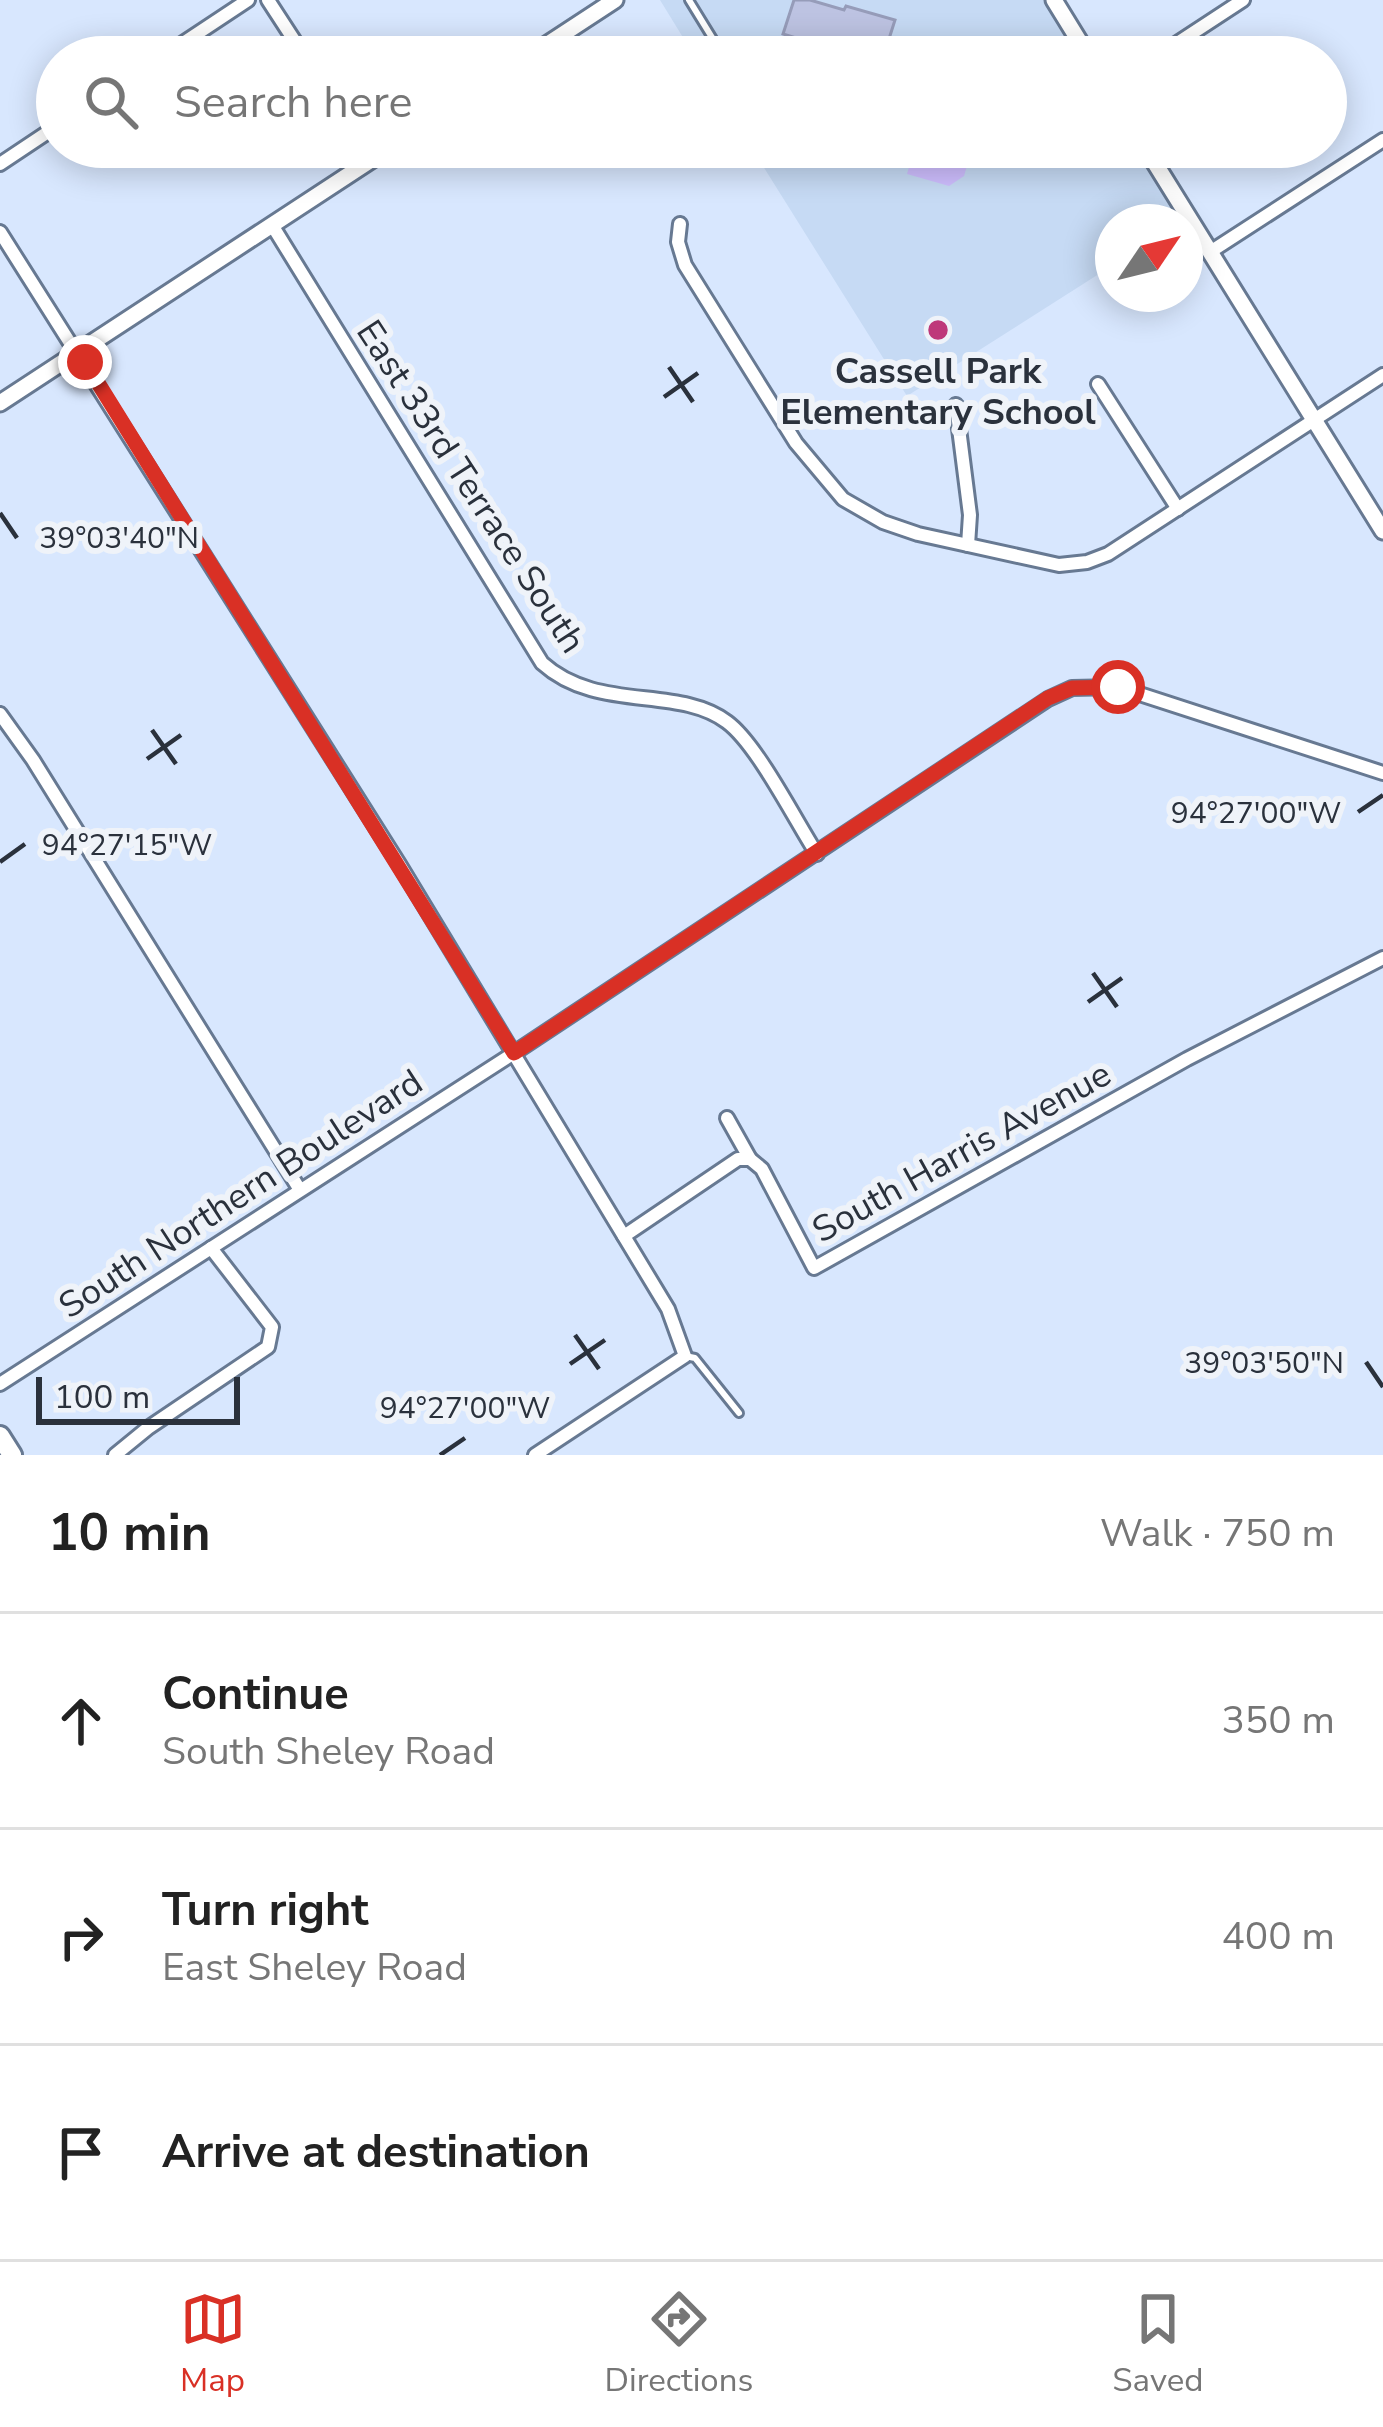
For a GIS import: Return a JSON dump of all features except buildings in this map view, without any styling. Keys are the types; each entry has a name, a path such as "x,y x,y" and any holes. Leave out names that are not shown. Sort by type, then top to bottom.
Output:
{"main road":[{"path":"0,1436 12,1455"}],"street":[{"path":"194,36 248,0"},
{"path":"268,0 291,36"},
{"path":"560,36 615,0"},
{"path":"1054,0 1076,36"},
{"path":"1188,36 1244,0"},
{"path":"1347,163 1383,140"},
{"path":"0,164 36,141"},
{"path":"0,403 272,225 348,168"},
{"path":"1158,168 1383,531"},
{"path":"1210,252 1340,168"},
{"path":"680,224 678,242 685,265 796,443 837,494 883,521 1059,565 1108,554 1383,375"},
{"name":"East 33rd Terrace South","path":"272,225 542,663 579,688 703,710 727,722 744,740 817,854"},
{"path":"0,232 514,1053 668,1309 686,1356 535,1455"},
{"path":"1098,384 1178,509"},
{"path":"956,405 970,514 968,545"},
{"name":"South Northern Boulevard","path":"0,1384 514,1053 1048,698 1072,688 1118,687 1383,773"},
{"path":"0,714 34,760 300,1190"},
{"name":"South Harris Avenue","path":"749,1159 762,1169 814,1268 1187,1059 1383,958"},
{"path":"624,1236 738,1159 749,1159 727,1118"},
{"path":"116,1455 268,1347 272,1327 211,1248"}],"lane":[{"path":"689,0 711,36"},
{"path":"686,1356 695,1358 740,1413"}],"shaded area":[{"path":"660,0 1046,0 1069,36 682,36"},
{"name":"Cassell Park Elementary School","path":"764,168 1150,168 1173,204 1095,204 1095,276 907,396"},
{"path":"909,168 966,168 964,176 949,186 907,174"}],"place":[{"name":"Cassell Park Elementary School","path":"938,330"}],"route":[{"path":"85,362 514,1053 1048,698 1072,688 1118,687"}]}
